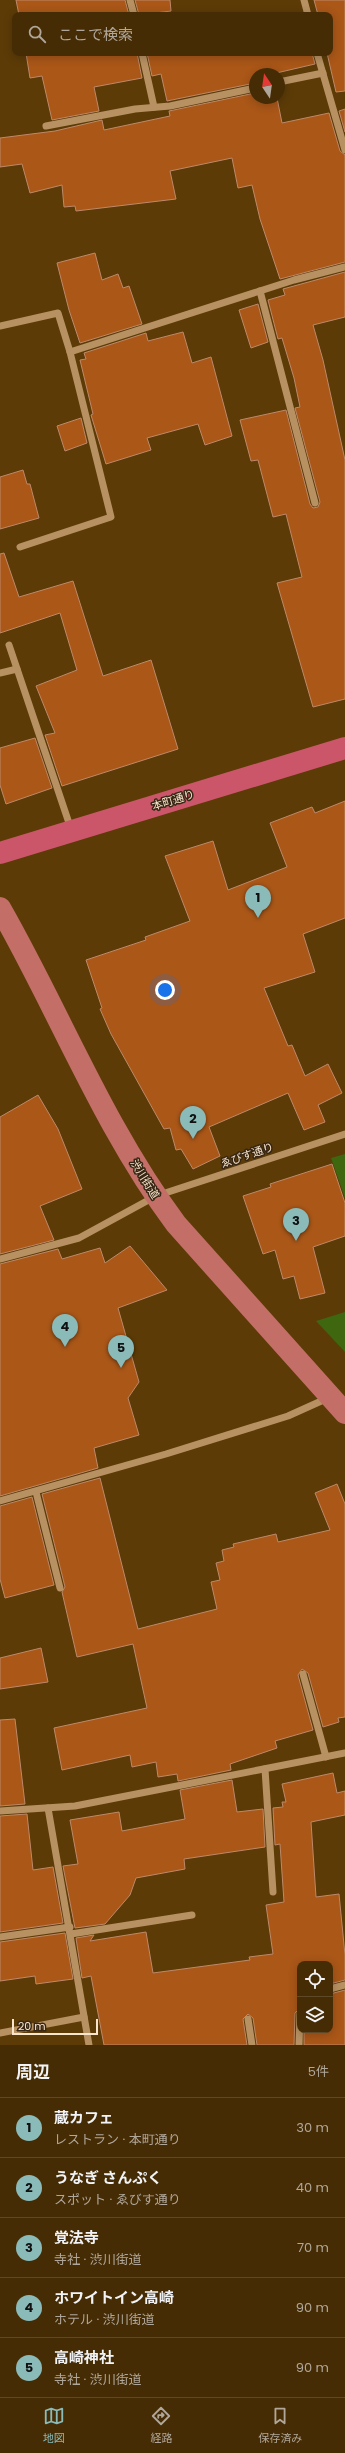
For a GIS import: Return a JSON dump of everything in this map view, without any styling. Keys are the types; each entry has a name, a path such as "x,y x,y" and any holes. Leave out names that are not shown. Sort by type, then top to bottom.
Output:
{"highway":[{"name":"本町通り","path":"0,852 345,748"}],"main road":[{"name":"渋川街道","path":"0,908 84,1073 156,1196 176,1224 345,1413"}],"street":[{"path":"130,0 133,12"},
{"path":"304,0 307,12"},
{"path":"143,56 154,108"},
{"path":"319,56 345,150"},
{"path":"285,81 323,73"},
{"path":"46,126 135,108 154,108 249,89"},
{"path":"70,352 294,280 345,267"},
{"path":"260,291 315,504"},
{"path":"0,326 58,313 70,352 111,517 20,548"},
{"path":"9,645 72,831"},
{"path":"0,672 17,669"},
{"name":"ゑびす通り","path":"0,1259 79,1238 156,1196 345,1134"},
{"path":"0,1501 36,1492 288,1416 330,1397"},
{"path":"36,1492 60,1588"},
{"path":"303,1674 326,1757"},
{"path":"0,1811 75,1806 265,1770 345,1753"},
{"path":"265,1770 273,1892"},
{"path":"48,1808 89,2045"},
{"path":"0,1937 70,1931 192,1915"},
{"path":"333,1988 345,1985"},
{"path":"0,2033 84,2017"},
{"path":"248,2019 252,2045"},
{"path":"299,2033 299,2045"}],"green space":[{"path":"345,1154 345,1198 331,1158"},
{"path":"345,1312 345,1352 316,1321"}],"building":[{"path":"16,0 125,0 128,12 18,12"},
{"path":"135,0 170,0 171,11 138,12"},
{"path":"314,0 345,0 345,91 336,92 328,56 333,56 333,12 317,12"},
{"path":"26,56 138,56 142,78 94,87 99,111 52,120 42,76 30,78"},
{"path":"148,56 313,56 315,64 285,71 285,68 249,68 249,84 167,101 161,74 152,76"},
{"path":"249,94 249,104 278,104 282,123 329,113 340,151 345,155 345,262 280,279 260,219 252,185 238,188 232,158 170,171 176,199 76,211 75,206 64,207 62,185 30,193 22,164 0,167 0,138 55,131 102,120 104,130 170,116 169,111"},
{"path":"345,109 345,132 339,111"},
{"path":"95,253 102,280 118,274 123,288 129,286 142,324 80,343 69,310 57,263"},
{"path":"345,272 345,317 313,325 323,360 345,460 345,699 313,707 277,583 302,577 286,514 273,517 258,460 251,461 240,420 286,410 310,504 313,508 318,507 320,502 295,408 300,407 294,378 282,338 278,339 268,300 285,295 283,289"},
{"path":"258,304 268,342 251,348 239,310"},
{"path":"183,332 192,363 211,357 232,436 205,445 198,424 147,438 151,450 106,464 91,415 93,414 80,360 86,359 84,353 146,333 148,341"},
{"path":"81,418 87,443 65,451 57,426"},
{"path":"23,470 27,484 30,484 39,518 0,529 0,477"},
{"path":"4,553 19,597 73,581 103,676 151,660 178,749 62,786 45,735 55,733 36,686 77,670 60,613 0,633 0,554"},
{"path":"35,738 52,788 6,804 0,785 0,748"},
{"path":"345,801 345,918 303,934 315,972 264,988 288,1046 292,1045 305,1076 328,1064 342,1093 318,1105 325,1122 304,1130 288,1093 209,1127 220,1156 193,1169 181,1149 176,1150 170,1128 164,1129 111,1034 100,1009 102,1008 86,960 146,940 145,937 190,921 165,856 213,841 228,890 287,867 270,823 312,807 315,813"},
{"path":"38,1095 58,1129 82,1189 40,1206 54,1240 0,1254 0,1117"},
{"path":"332,1164 345,1203 345,1236 313,1247 325,1293 300,1299 294,1276 283,1279 275,1250 263,1254 243,1196 271,1187 270,1184"},
{"path":"130,1246 167,1290 118,1308 139,1382 128,1398 139,1435 94,1448 98,1468 0,1496 0,1264 58,1249 62,1259 100,1248 105,1263"},
{"path":"100,1478 138,1629 217,1609 211,1582 220,1580 216,1563 224,1561 222,1550 234,1547 233,1544 276,1534 278,1542 330,1530 315,1493 337,1484 345,1504 345,1717 338,1718 339,1722 323,1727 308,1673 302,1669 298,1675 313,1730 275,1741 277,1748 230,1764 231,1770 178,1781 177,1774 158,1777 156,1762 132,1767 130,1755 62,1770 54,1728 147,1708 133,1644 77,1657 62,1592 65,1587 42,1494"},
{"path":"32,1497 54,1585 5,1598 0,1579 0,1506"},
{"path":"41,1648 48,1682 0,1689 0,1658"},
{"path":"15,1719 25,1804 0,1806 0,1720"},
{"path":"333,1773 337,1793 345,1791 345,1815 311,1822 316,1897 339,1894 345,1955 345,1980 333,1983 333,1961 297,1961 297,2011 295,2013 294,2045 257,2045 253,2018 248,2014 243,2019 247,2045 104,2045 91,1976 82,1978 76,1938 94,1935 90,1941 146,1932 153,1973 250,1960 249,1957 273,1954 266,1905 284,1902 280,1844 275,1845 273,1808 283,1807 282,1802 286,1802 282,1784"},
{"path":"232,1780 237,1812 263,1809 265,1847 184,1859 185,1869 136,1878 130,1895 105,1924 75,1928 63,1866 78,1864 70,1820 119,1812 122,1831 185,1819 180,1790"},
{"path":"27,1814 33,1870 53,1867 63,1923 0,1932 0,1816"},
{"path":"65,1933 73,1979 36,1984 35,1976 0,1981 0,1942"},
{"path":"345,1990 345,2045 304,2045 304,2033 333,2033 333,1993"}],"place":[{"name":"蔵カフェ","path":"258,918"},
{"name":"うなぎ さんぷく","path":"193,1139"},
{"name":"覚法寺","path":"296,1241"},
{"name":"ホワイトイン高崎","path":"65,1347"},
{"name":"高崎神社","path":"121,1368"}]}
